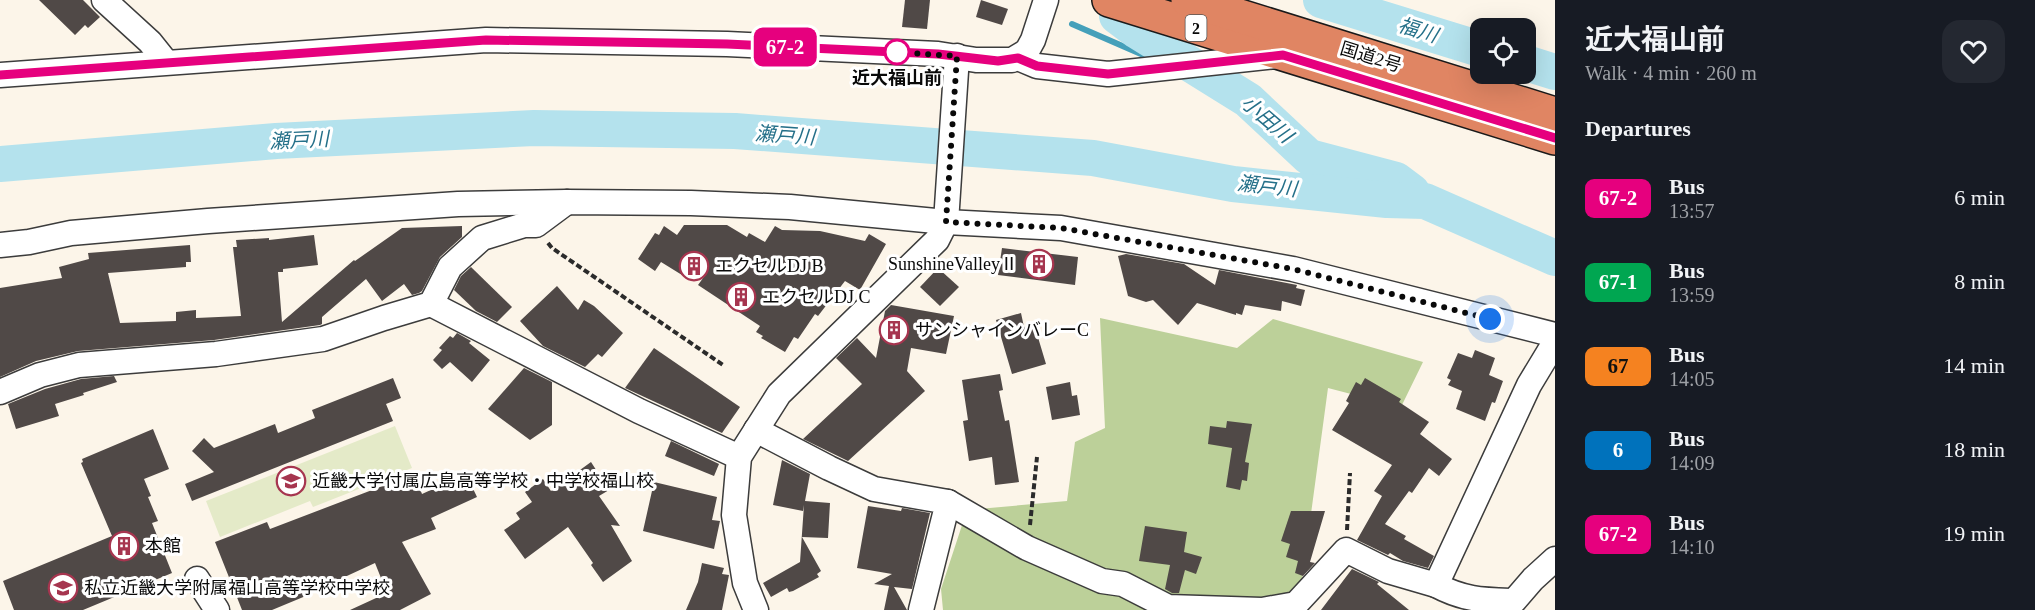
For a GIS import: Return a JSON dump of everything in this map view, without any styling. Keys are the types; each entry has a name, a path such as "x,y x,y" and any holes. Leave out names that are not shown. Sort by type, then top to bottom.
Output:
{"highway":[{"name":"国道2号","path":"1109,0 1555,138"},
{"name":"国道2号","path":"1188,0 1555,114"}],"street":[{"path":"104,0 150,42 166,62"},
{"path":"2,74 486,40 727,44 956,67 1018,58 1027,51 1033,40 1046,0"},
{"path":"1018,58 1037,66 1108,74 1283,55"},
{"path":"756,610 745,583 734,515 739,457 779,394 937,240 946,217 956,67"},
{"path":"430,304 450,267 482,238 524,225 536,225 567,202"},
{"path":"0,245 29,243 71,233 207,221 458,204 691,203 790,207 946,217 1061,228 1293,269 1555,335"},
{"path":"0,392 40,375 79,365 216,354 323,339 430,304 639,411 739,457"},
{"path":"1436,585 1529,385 1555,342"},
{"path":"756,430 874,489 948,502 1027,548 1102,581 1123,584 1168,607 1262,610 1296,604 1346,550 1388,571 1436,585 1455,595 1518,605 1533,579 1555,559"},
{"path":"921,610 948,502"},
{"path":"197,579 217,610"}],"path":[{"path":"536,225 552,248 723,365"},
{"path":"1027,548 1037,457"},
{"path":"1346,550 1350,473"}],"green space":[{"path":"1100,318 1237,348 1273,319 1423,362 1401,407 1328,388 1298,610 943,610 941,589 967,510 1067,501 1075,442 1105,428"},
{"path":"395,426 412,468 313,507 310,501 220,537 206,501"}],"building":[{"path":"39,0 83,0 100,17 88,28 85,25 75,35"},
{"path":"905,0 930,0 927,29 902,27"},
{"path":"981,0 1008,9 1002,25 976,17"},
{"path":"684,225 727,225 747,237 749,233 765,242 775,226 782,230 820,231 865,241 869,234 886,244 860,290 845,281 818,316 815,314 798,339 794,337 785,352 761,338 763,336 756,332 760,326 698,285 706,274 692,263 682,275 661,262 655,271 638,259 655,233 659,235 664,226 677,235"},
{"path":"462,226 462,237 440,257 419,293 412,295 404,284 382,301 366,279 322,317 320,325 214,340 78,351 36,361 0,377 0,288 62,278 59,267 89,259 88,253 190,245 191,262 186,262 186,267 108,273 120,323 176,321 176,312 196,310 196,318 241,316 233,247 237,247 236,240 269,238 269,240 314,235 318,265 283,269 283,272 278,272 282,322 354,260 402,228"},
{"name":"SunshineValleyⅡ","path":"1002,248 1078,257 1075,285 998,275"},
{"path":"1126,254 1184,264 1215,285 1219,270 1297,285 1296,288 1305,290 1301,306 1282,301 1281,311 1245,305 1242,315 1236,313 1236,315 1197,303 1178,325 1153,300 1146,302 1128,296 1118,256"},
{"path":"471,267 512,307 497,322 476,311 454,290 461,276"},
{"path":"938,268 959,287 940,306 920,287"},
{"path":"557,286 578,310 584,300 594,306 623,333 602,357 598,354 585,367 543,346 520,321"},
{"path":"891,305 954,316 946,354 911,348 907,371 925,391 848,461 803,439 862,384 836,358 857,338 876,358 885,311"},
{"path":"1021,313 1024,327 1034,324 1046,364 1012,374 996,320"},
{"path":"457,333 471,341 469,343 490,360 472,382 450,362 442,369 433,360 442,350 439,348 450,336 453,338"},
{"path":"654,348 740,407 722,433 625,388"},
{"path":"1475,350 1495,358 1489,375 1503,381 1485,421 1456,409 1462,391 1448,385 1451,380 1447,378 1458,353 1472,358"},
{"path":"524,368 552,382 552,425 530,440 488,409"},
{"path":"1000,374 1003,390 999,391 1005,421 1009,420 1019,482 995,485 992,457 969,461 963,421 968,420 962,380"},
{"path":"114,376 117,382 55,404 59,416 16,429 8,404 45,389 81,379"},
{"path":"393,378 401,398 386,404 393,421 192,501 185,484 214,472 192,451 204,438 214,448 275,424 278,433 315,418 312,410"},
{"path":"1365,378 1401,399 1399,402 1429,422 1420,434 1452,459 1439,476 1429,468 1412,493 1409,491 1385,524 1406,536 1404,539 1434,556 1428,568 1403,561 1390,553 1388,555 1357,540 1382,496 1374,491 1392,465 1332,430 1349,403 1346,401 1356,382 1361,385"},
{"path":"1070,382 1072,396 1077,395 1080,415 1052,420 1046,387"},
{"path":"1227,421 1252,424 1245,462 1249,463 1247,481 1242,480 1240,490 1226,487 1232,448 1208,444 1210,426 1226,428"},
{"path":"153,429 169,469 144,479 151,496 148,497 158,521 152,523 172,573 83,610 14,610 3,581 112,536 81,463 82,459"},
{"path":"671,441 719,464 714,476 665,456"},
{"path":"782,460 810,474 805,501 830,503 828,538 802,537 821,571 817,574 819,577 793,591 789,592 787,588 771,597 763,583 800,562 804,505 803,511 773,505"},
{"path":"591,462 609,490 599,496 620,526 611,525 632,561 603,582 568,527 525,559 504,530 520,519 516,513 532,502 525,492 543,479 551,491"},
{"path":"414,474 422,494 466,474 477,497 431,518 436,529 402,542 431,594 400,610 350,610 387,593 375,563 336,581 337,583 272,610 242,610 215,542 267,522 270,529"},
{"path":"654,482 717,497 712,520 720,521 714,549 643,531"},
{"path":"868,506 901,511 902,508 930,513 912,589 894,587 907,610 884,610 889,586 874,584 892,574 857,568"},
{"path":"1291,511 1325,511 1310,562 1315,563 1303,576 1295,573 1298,561 1286,557 1290,544 1281,541"},
{"path":"1145,526 1187,532 1184,552 1202,557 1196,574 1185,570 1179,593 1172,593 1165,589 1170,565 1139,561"},
{"path":"702,563 724,568 722,574 729,575 722,610 686,610 698,582"},
{"path":"1352,569 1379,582 1377,584 1409,610 1321,610"}],"waterway":[{"name":"福川","path":"1321,0 1470,46"},
{"name":"小田川","path":"1117,16 1137,31 1248,100 1309,157 1396,180 1412,192"},
{"path":"1072,24 1157,61"},
{"name":"福川","path":"1536,66 1555,72"},
{"name":"小田川","path":"1192,74 1234,91"},
{"name":"瀬戸川","path":"0,164 276,141 534,128 735,131 1093,158 1233,184 1387,200 1425,201 1555,258"}],"bus line":[{"name":"67-2","path":"0,75 57,69 486,40 727,44 938,54 976,60 998,61 1018,58 1037,66 1108,74 1283,55 1555,138"}],"place":[{"name":"近大福山前","path":"897,52"},
{"name":"SunshineValleyⅡ","path":"1039,264"},
{"name":"エクセルDJ B","path":"694,266"},
{"name":"エクセルDJ C","path":"741,297"},
{"name":"サンシャインバレーC","path":"894,330"},
{"name":"近畿大学付属広島高等学校・中学校福山校","path":"291,481"},
{"name":"本館","path":"124,546"},
{"name":"私立近畿大学附属福山高等学校中学校","path":"63,588"}],"route":[{"path":"897,52 891,52 957,56 946,222 1061,228 1293,269 1490,319"}]}
